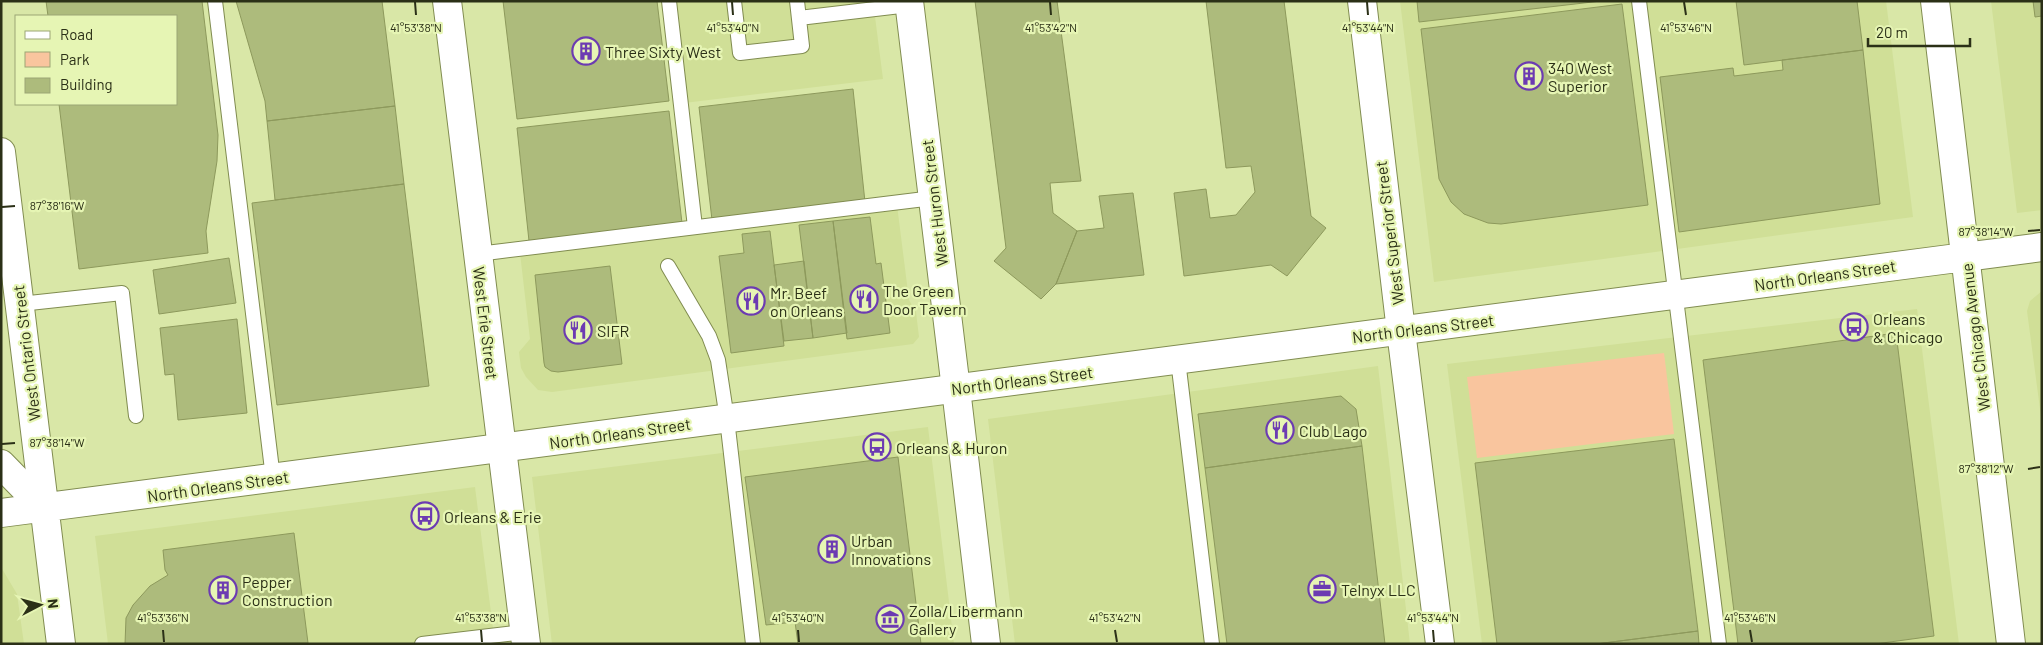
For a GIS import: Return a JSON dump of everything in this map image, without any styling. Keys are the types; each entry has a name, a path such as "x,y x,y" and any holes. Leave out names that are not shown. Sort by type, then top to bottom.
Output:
{"main road":[{"name":"West Erie Street","path":"447,1 525,638"},
{"name":"West Superior Street","path":"1362,1 1440,644"},
{"name":"West Chicago Avenue","path":"1935,1 2011,644"},
{"name":"West Huron Street","path":"909,3 986,644"},
{"name":"West Ontario Street","path":"1,152 6,235 20,304 61,644"},
{"name":"North Orleans Street","path":"1,513 2042,247"},
{"path":"1,464 44,508"}],"lane":[{"path":"215,1 273,478"},
{"path":"669,1 696,227"},
{"path":"734,1 740,53 802,46 797,1"},
{"path":"1639,1 1719,644"},
{"path":"799,18 909,3"},
{"path":"478,254 933,198"},
{"path":"668,266 709,336 718,360 727,419 753,644"},
{"path":"20,304 122,293 136,416"},
{"path":"1178,360 1212,644"},
{"path":"422,644 525,638"}],"shaded area":[{"path":"672,1 873,1 883,79 684,103"},
{"path":"1400,1 1886,1 1913,217 1434,282"},
{"path":"1991,1 2042,1 2042,210 2017,213"},
{"path":"897,205 909,300 916,312 919,337 913,344 552,392 538,390 526,377 521,368 519,352 530,339 520,253"},
{"path":"2042,291 2042,424 2027,311 2030,301"},
{"path":"1917,309 1959,644 1482,644 1447,364"},
{"path":"1378,366 1410,644 1015,644 988,419"},
{"path":"928,427 954,644 552,644 532,477"},
{"path":"475,487 495,644 108,644 95,536"},
{"path":"1,567 17,594 24,644 1,644"}],"green space":[{"path":"1664,353 1674,434 1477,458 1467,377"}],"building":[{"path":"46,1 202,1 218,135 217,161 206,231 208,253 79,269 59,105 178,105 178,15 48,15"},
{"path":"236,1 382,1 395,106 267,121 265,101"},
{"name":"Three Sixty West","path":"503,1 657,1 669,101 517,119"},
{"path":"975,1 1057,1 1081,181 1050,183 1053,213 1077,231 1056,284 1041,299 994,261 1006,248"},
{"path":"1206,1 1284,1 1311,216 1326,228 1287,276 1271,265 1184,276 1174,193 1206,189 1210,218 1236,215 1255,192 1251,166 1226,168"},
{"path":"1417,1 1601,1 1419,22"},
{"path":"1736,1 1857,1 1863,50 1744,65"},
{"path":"2033,1 2042,1 2042,16 2035,17"},
{"name":"340 West Superior","path":"1622,4 1648,205 1501,224 1488,223 1464,214 1451,202 1439,179 1421,29"},
{"path":"1863,50 1880,204 1679,232 1660,77 1733,68 1734,76 1783,70 1782,60"},
{"path":"853,89 865,202 712,220 699,107"},
{"path":"395,106 404,184 275,200 267,121"},
{"path":"669,111 682,223 529,241 517,128"},
{"path":"404,184 429,386 277,405 252,203"},
{"path":"1133,193 1144,275 1056,284 1077,231 1104,228 1099,196"},
{"name":"The Green Door Tavern","path":"870,217 876,264 881,263 890,333 847,339 833,221"},
{"path":"833,221 847,333 813,338 799,225"},
{"path":"770,231 784,346 731,353 719,256 744,253 742,234"},
{"path":"229,258 236,303 159,314 153,270"},
{"path":"804,261 813,338 784,341 774,265"},
{"path":"610,266 622,364 558,372 551,371 545,367 544,363 535,275"},
{"path":"237,319 247,413 178,420 174,374 165,375 160,328"},
{"path":"1896,333 1934,636 1875,644 1738,644 1703,360"},
{"name":"Club Lago","path":"1341,396 1356,409 1362,446 1205,468 1198,414"},
{"path":"1674,439 1698,631 1596,644 1497,644 1475,463"},
{"path":"1362,446 1385,644 1227,644 1205,468"},
{"name":"Urban Innovations","path":"898,457 921,644 798,644 795,622 766,625 745,477"},
{"name":"Pepper Construction","path":"294,533 308,643 125,644 126,618 133,605 150,586 168,575 165,570 163,550"},
{"path":"1698,631 1699,644 1596,644"}],"place":[{"name":"Three Sixty West","path":"586,51"},
{"name":"340 West Superior","path":"1529,76"},
{"name":"The Green Door Tavern","path":"864,299"},
{"name":"Mr. Beef on Orleans","path":"751,301"},
{"name":"Orleans & Chicago","path":"1854,327"},
{"name":"SIFR","path":"578,330"},
{"name":"Club Lago","path":"1280,430"},
{"name":"Orleans & Huron","path":"877,447"},
{"name":"Orleans & Erie","path":"425,516"},
{"name":"Urban Innovations","path":"832,549"},
{"name":"Telnyx LLC","path":"1322,589"},
{"name":"Pepper Construction","path":"223,590"},
{"name":"Zolla/Libermann Gallery","path":"890,619"}]}
